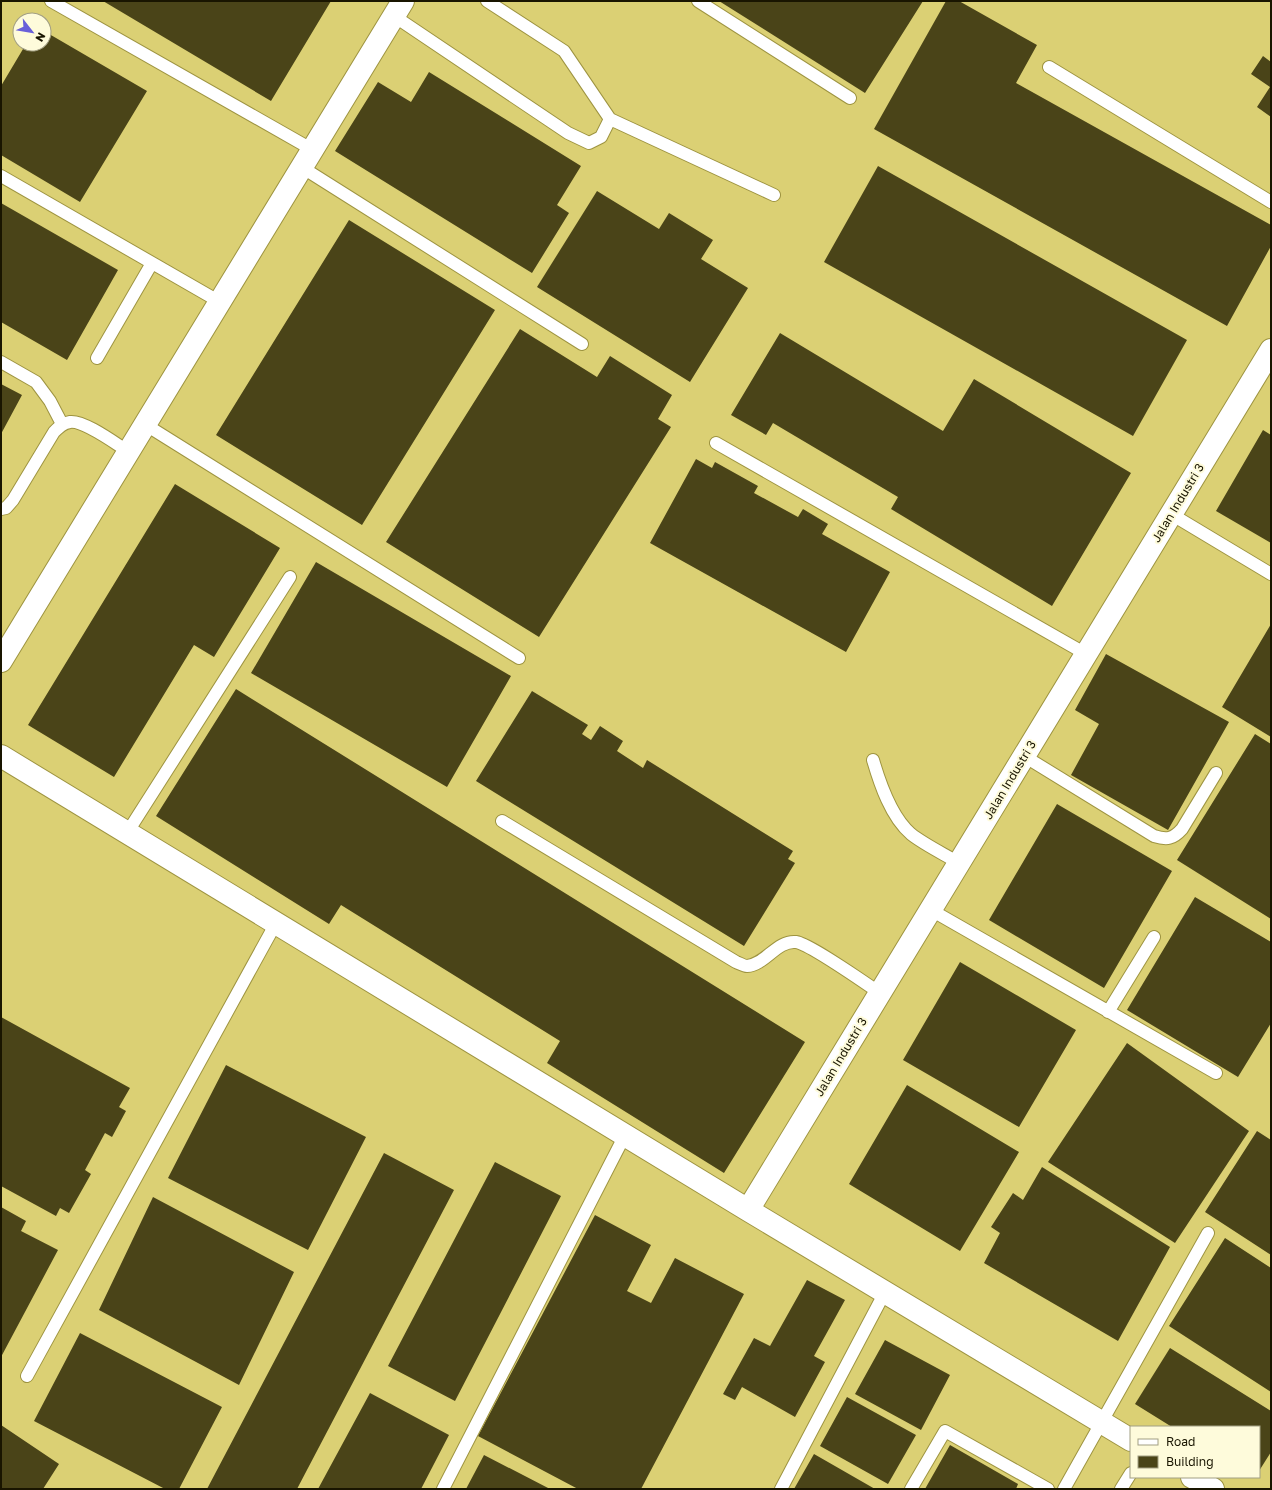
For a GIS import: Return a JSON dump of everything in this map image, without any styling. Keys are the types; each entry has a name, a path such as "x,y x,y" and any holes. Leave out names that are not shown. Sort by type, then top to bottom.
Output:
{"street":[{"path":"1,661 399,8"},
{"name":"Jalan Industri 3","path":"748,1210 1171,514 1269,358"},
{"path":"1,756 624,1135 1130,1439"},
{"path":"1194,1478 1212,1489"}],"lane":[{"path":"51,1 308,159 582,344"},
{"path":"486,1 564,51 610,119 774,195"},
{"path":"698,1 850,98"},
{"path":"399,8 568,133 589,142 602,137 610,119"},
{"path":"1049,67 1271,202"},
{"path":"1,176 220,302"},
{"path":"97,358 152,263"},
{"path":"1,362 36,382 50,401 62,424"},
{"path":"1,509 6,508 13,500 54,432 62,424 72,422 82,424 129,452"},
{"path":"146,425 519,658"},
{"path":"716,442 1086,654"},
{"path":"1171,514 1271,574"},
{"path":"127,833 290,577"},
{"path":"1024,756 1154,836 1165,839 1175,837 1182,829 1216,773"},
{"path":"873,760 880,784 893,810 910,834 959,863"},
{"path":"502,821 736,962 746,966 755,963 780,947 796,942 810,948 880,993"},
{"path":"931,910 1216,1073"},
{"path":"27,1376 276,923"},
{"path":"1108,1012 1154,937"},
{"path":"443,1489 624,1135"},
{"path":"1064,1489 1208,1233"},
{"path":"780,1489 885,1292"},
{"path":"911,1489 945,1431 1048,1489"},
{"path":"1121,1489 1130,1475"}],"shaded area":[{"path":"1,1 1271,1 1271,1489 1,1489"}],"building":[{"path":"103,1 331,1 271,101"},
{"path":"719,1 923,1 865,93"},
{"path":"946,1 959,1 1037,45 1016,83 1271,225 1271,246 1227,326 874,129"},
{"path":"52,36 147,91 80,202 1,155 1,86 21,52 52,52"},
{"path":"1263,56 1271,62 1271,117 1257,107 1270,87 1251,74"},
{"path":"429,72 581,166 557,205 569,213 532,273 335,151 378,82 411,102"},
{"path":"878,166 1187,340 1133,436 824,262"},
{"path":"597,191 659,229 669,213 713,240 701,259 748,288 690,382 537,287"},
{"path":"1,203 118,270 67,360 1,322"},
{"path":"349,220 495,310 362,525 216,435"},
{"path":"520,329 597,377 610,356 672,395 658,419 671,427 539,637 386,542"},
{"path":"780,333 943,431 974,379 1131,473 1052,606 891,509 898,497 773,423 766,435 731,415"},
{"path":"1,384 22,395 1,434"},
{"path":"1263,430 1271,435 1271,543 1216,511"},
{"path":"696,459 712,468 715,462 758,486 754,493 798,517 803,509 828,524 822,534 890,572 846,652 650,543"},
{"path":"175,484 280,548 214,657 194,645 114,777 28,725"},
{"path":"316,562 511,676 447,787 251,673"},
{"path":"1271,624 1271,737 1222,707"},
{"path":"1106,654 1229,722 1168,830 1071,775 1099,724 1075,710"},
{"path":"236,689 805,1042 724,1173 547,1063 560,1041 341,905 329,924 156,816"},
{"path":"532,691 588,725 582,734 591,740 600,726 623,741 617,751 643,768 647,760 793,851 788,859 795,863 744,946 476,781"},
{"path":"1255,734 1271,744 1271,919 1177,860"},
{"path":"1057,804 1172,871 1104,988 989,920"},
{"path":"1195,897 1271,942 1271,1023 1238,1077 1127,1010"},
{"path":"960,962 1076,1030 1019,1127 903,1060"},
{"path":"1,1017 130,1088 119,1107 126,1111 112,1137 105,1133 85,1170 91,1174 69,1213 60,1208 56,1216 1,1186"},
{"path":"1127,1043 1249,1131 1175,1243 1048,1162"},
{"path":"226,1065 366,1137 308,1250 168,1178"},
{"path":"907,1085 1019,1152 960,1251 849,1184"},
{"path":"1257,1131 1271,1140 1271,1255 1205,1212"},
{"path":"384,1153 454,1190 297,1489 207,1489"},
{"path":"495,1162 561,1196 455,1401 388,1366"},
{"path":"1042,1167 1170,1247 1118,1341 984,1263 1000,1233 991,1227 1013,1193 1023,1200"},
{"path":"153,1197 294,1272 239,1385 99,1310"},
{"path":"1,1207 26,1221 21,1231 58,1250 1,1357"},
{"path":"595,1215 651,1245 627,1291 651,1303 675,1258 744,1294 641,1489 578,1489 478,1436"},
{"path":"1225,1238 1271,1268 1271,1392 1169,1326"},
{"path":"807,1280 845,1300 814,1356 825,1362 795,1417 742,1387 735,1400 723,1394 754,1338 770,1346"},
{"path":"80,1333 222,1407 179,1489 165,1489 34,1421"},
{"path":"885,1340 950,1375 921,1430 855,1394"},
{"path":"1170,1348 1271,1411 1271,1452 1260,1469 1260,1426 1170,1426 1135,1404"},
{"path":"370,1393 449,1435 421,1489 318,1489"},
{"path":"847,1397 916,1435 888,1484 820,1446"},
{"path":"1,1425 59,1464 43,1489 1,1489"},
{"path":"950,1445 1018,1484 1016,1489 925,1489"},
{"path":"814,1454 875,1489 794,1489"},
{"path":"484,1455 550,1489 466,1489"}]}
